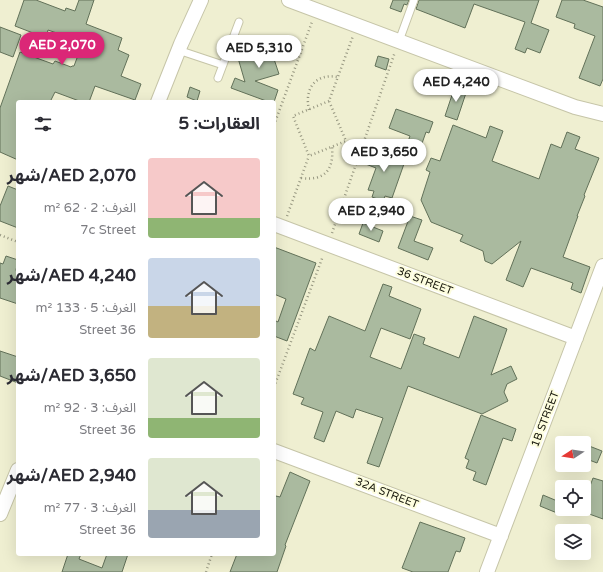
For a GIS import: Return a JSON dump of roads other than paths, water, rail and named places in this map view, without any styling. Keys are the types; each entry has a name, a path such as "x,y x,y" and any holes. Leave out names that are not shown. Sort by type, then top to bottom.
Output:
{"street":[{"path":"179,47 191,0"},
{"path":"159,100 179,47 201,0"},
{"path":"289,0 575,107 603,114"},
{"path":"575,107 603,122"},
{"name":"36 STREET","path":"278,226 576,338"},
{"name":"1B STREET","path":"487,572 603,266"},
{"name":"32A STREET","path":"276,452 501,536"},
{"path":"0,526 2,512 16,475"}],"lane":[{"path":"399,41 414,0"},
{"path":"218,78 239,22"},
{"path":"179,47 223,65"}]}
